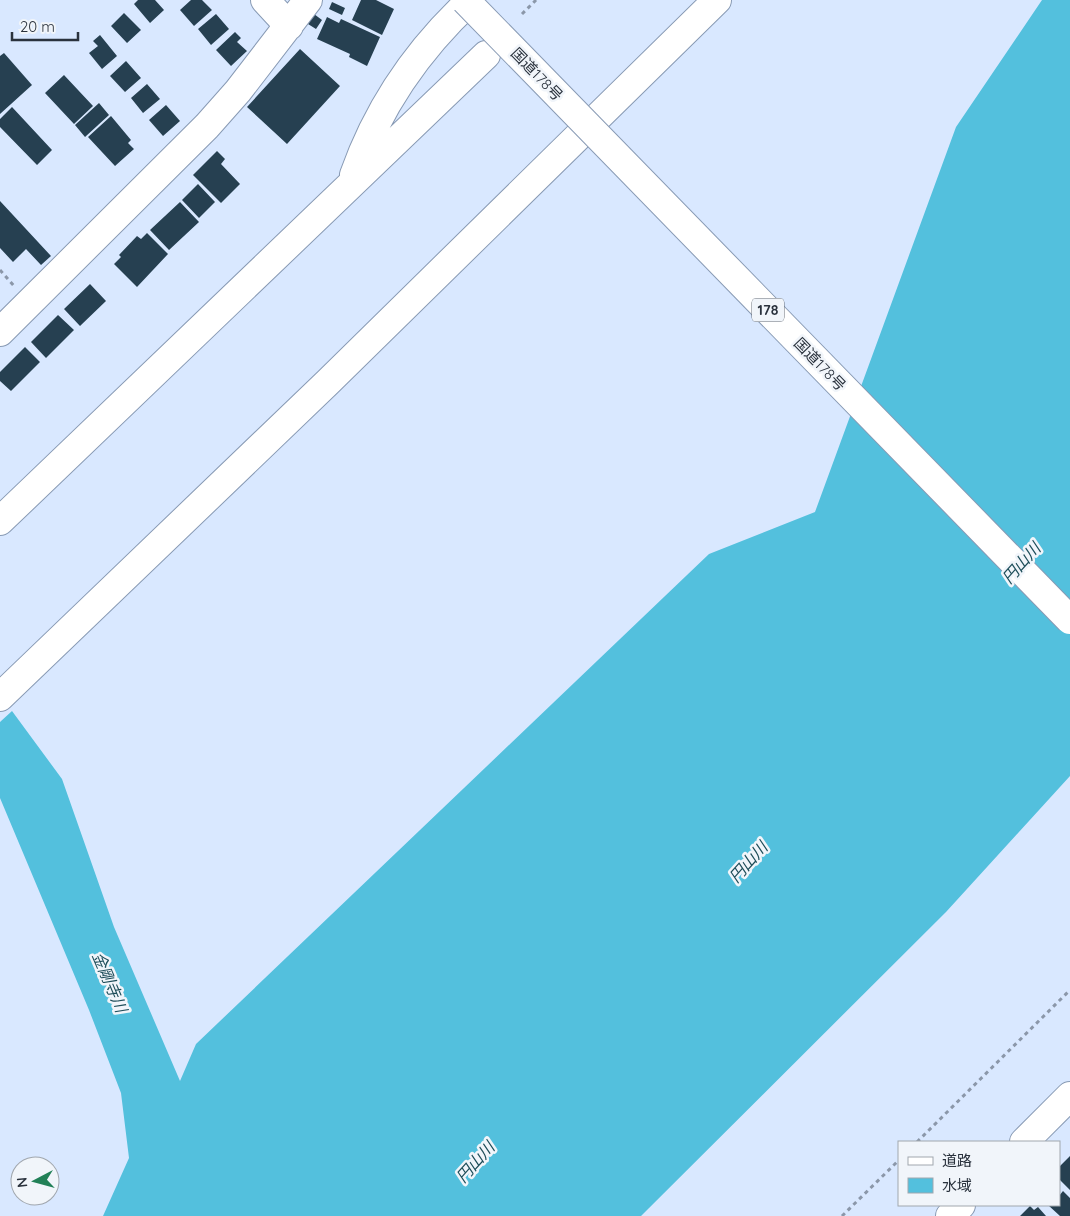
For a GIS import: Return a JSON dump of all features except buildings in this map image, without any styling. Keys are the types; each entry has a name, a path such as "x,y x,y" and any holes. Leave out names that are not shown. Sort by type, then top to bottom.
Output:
{"main road":[{"path":"265,0 289,26"},
{"path":"0,332 207,126 238,91 308,0"},
{"name":"国道178号","path":"465,0 1070,620"},
{"path":"351,182 363,148 390,95 448,22 471,0"},
{"path":"0,697 328,382 717,0"},
{"path":"0,522 351,182 486,55"},
{"path":"1025,1141 1070,1096"},
{"path":"950,1216 960,1206"}],"path":[{"path":"522,14 536,0"},
{"path":"918,1141 1070,990"},
{"path":"842,1216 898,1161"}],"water":[{"path":"1042,0 1070,0 1070,776 946,912 641,1216 103,1216 129,1158 121,1093 89,1010 0,798 0,722 12,711 62,779 114,927 180,1081 196,1044 709,554 815,512 956,127"}],"water label":[{"name":"円山川","path":"1021,563"},
{"name":"円山川","path":"748,862"},
{"name":"金剛寺川","path":"110,982"},
{"name":"円山川","path":"475,1162"}]}
